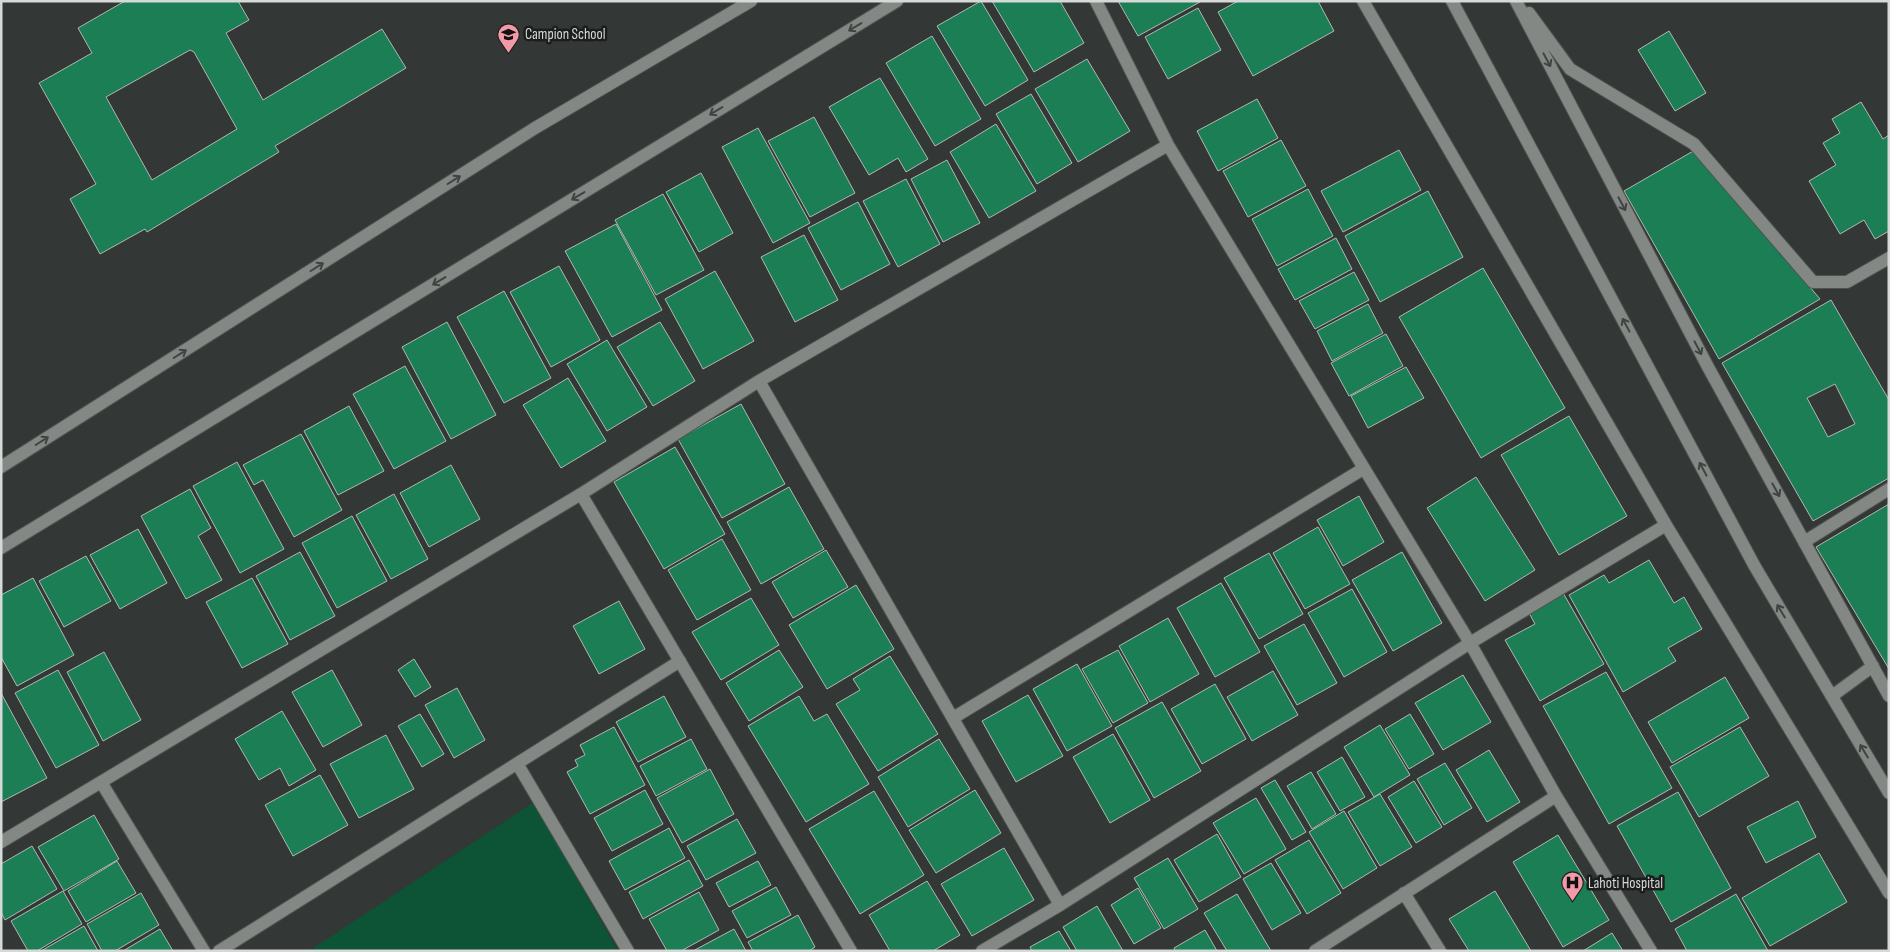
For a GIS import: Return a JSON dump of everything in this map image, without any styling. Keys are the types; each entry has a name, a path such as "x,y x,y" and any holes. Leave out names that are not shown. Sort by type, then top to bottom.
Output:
{"street":[{"path":"1,467 535,128 751,1"},
{"path":"1,548 897,1"},
{"path":"1096,1 1168,145 1470,644 1556,796 1651,951"},
{"path":"1364,1 1666,525 1889,893"},
{"path":"1452,1 1754,565 1889,792"},
{"path":"1516,1 1708,367 1889,696"},
{"path":"1520,1 1570,69 1694,144 1812,282 1847,282 1889,258"},
{"path":"1,842 581,494 759,381 1168,145"},
{"path":"759,381 1060,905"},
{"path":"953,718 1364,469"},
{"path":"1804,542 1889,489"},
{"path":"581,494 851,951"},
{"path":"982,951 1060,905 1470,644 1666,525"},
{"path":"219,951 518,765 680,661"},
{"path":"1832,696 1873,666"},
{"path":"518,765 628,951"},
{"path":"101,782 204,951"},
{"path":"1315,951 1556,796"},
{"path":"1404,893 1440,951"}],"green space":[{"path":"534,802 618,951 309,951"}],"building":[{"path":"125,1 238,1 249,20 226,33 263,100 382,29 406,68 275,146 279,152 147,232 145,229 100,254 70,199 96,184 39,83 92,53 78,28","holes":["190,50 194,52 237,129 152,180 106,97"]},
{"path":"981,1 1028,80 985,106 937,26"},
{"path":"992,1 1060,1 1084,43 1034,72"},
{"path":"1118,1 1200,1 1200,2 1138,36"},
{"path":"1238,1 1318,1 1334,31 1253,76 1218,12"},
{"path":"1198,8 1221,50 1168,79 1145,37"},
{"path":"1669,31 1706,93 1675,111 1638,50"},
{"path":"932,36 981,119 935,146 886,63"},
{"path":"1087,59 1130,131 1078,162 1035,89"},
{"path":"880,78 928,159 906,172 898,158 869,175 829,107"},
{"path":"1031,94 1072,163 1037,184 996,114"},
{"path":"1257,99 1278,138 1218,171 1197,131"},
{"path":"1861,102 1883,139 1889,135 1889,231 1875,239 1864,220 1840,234 1809,181 1836,165 1823,143 1840,133 1832,119"},
{"path":"814,117 855,193 810,217 768,141"},
{"path":"996,124 1036,191 989,218 950,152"},
{"path":"758,128 810,223 773,243 722,147"},
{"path":"1281,140 1306,186 1248,217 1223,171"},
{"path":"1399,150 1421,190 1343,232 1321,191"},
{"path":"1695,150 1820,299 1719,359 1624,191"},
{"path":"947,160 980,223 943,242 911,179"},
{"path":"701,173 733,233 699,252 666,192"},
{"path":"906,179 940,244 898,267 863,201"},
{"path":"1308,189 1333,236 1277,266 1252,219"},
{"path":"1428,191 1463,257 1380,302 1345,236"},
{"path":"663,194 704,270 656,295 615,220"},
{"path":"858,202 890,264 841,290 808,228"},
{"path":"616,224 662,310 612,337 565,251"},
{"path":"804,235 838,300 795,322 761,257"},
{"path":"1336,238 1352,269 1295,300 1278,269"},
{"path":"559,266 600,340 551,367 510,292"},
{"path":"1483,268 1565,408 1481,458 1399,317"},
{"path":"715,271 754,341 703,369 665,299"},
{"path":"1354,272 1369,300 1315,329 1299,301"},
{"path":"504,291 551,378 504,403 457,317"},
{"path":"1831,300 1889,400 1889,478 1813,521 1722,363","holes":["1835,384 1855,424 1828,437 1807,398"]},
{"path":"1368,304 1383,333 1332,361 1317,331"},
{"path":"447,322 496,415 451,439 402,347"},
{"path":"660,322 695,381 653,406 617,347"},
{"path":"1386,334 1403,366 1349,396 1331,363"},
{"path":"607,340 647,407 607,431 567,364"},
{"path":"405,366 446,441 394,469 353,394"},
{"path":"1406,367 1424,398 1368,428 1351,396"},
{"path":"568,378 606,441 561,468 523,405"},
{"path":"741,404 785,484 722,518 678,439"},
{"path":"349,406 384,471 338,495 304,431"},
{"path":"1569,416 1627,516 1559,555 1501,455"},
{"path":"301,434 342,510 294,537 263,480 254,485 243,465"},
{"path":"675,447 725,534 664,569 614,482"},
{"path":"237,462 284,549 240,573 193,486"},
{"path":"451,465 480,519 429,547 400,493"},
{"path":"1476,477 1535,570 1485,601 1427,508"},
{"path":"789,487 824,549 761,584 727,522"},
{"path":"190,489 211,528 198,536 222,580 186,599 141,516"},
{"path":"394,494 428,559 391,579 356,515"},
{"path":"1359,496 1384,542 1343,566 1317,520"},
{"path":"1889,504 1889,669 1816,547"},
{"path":"352,516 387,581 337,608 302,543"},
{"path":"1318,527 1350,584 1305,609 1273,553"},
{"path":"138,529 167,583 120,609 90,555"},
{"path":"722,539 751,590 697,620 668,570"},
{"path":"826,550 848,587 793,618 772,582"},
{"path":"300,552 335,616 290,640 256,576"},
{"path":"1402,552 1442,623 1393,651 1352,580"},
{"path":"1269,553 1303,614 1259,639 1224,578"},
{"path":"86,556 111,601 64,627 39,581"},
{"path":"1649,560 1674,603 1684,597 1702,629 1668,648 1676,661 1623,692 1569,595 1604,575 1609,583"},
{"path":"33,578 74,655 17,686 1,657 1,595"},
{"path":"252,578 288,644 242,668 206,602"},
{"path":"1221,583 1260,652 1215,677 1177,608"},
{"path":"856,585 894,649 827,689 789,625"},
{"path":"1352,589 1387,652 1344,677 1308,613"},
{"path":"1562,591 1604,664 1540,701 1505,640 1535,624 1528,611"},
{"path":"751,598 779,645 721,680 692,632"},
{"path":"619,601 645,649 599,674 573,626"},
{"path":"1168,618 1199,674 1150,702 1119,646"},
{"path":"1304,624 1337,683 1297,705 1264,646"},
{"path":"779,650 803,687 749,721 726,683"},
{"path":"1118,650 1148,703 1113,723 1082,669"},
{"path":"104,652 141,720 103,741 67,672"},
{"path":"890,656 938,734 878,771 836,704 860,690 853,679"},
{"path":"414,659 431,687 415,697 398,670"},
{"path":"1077,664 1112,726 1067,751 1033,689"},
{"path":"58,670 99,745 56,768 15,693"},
{"path":"332,670 362,725 323,747 292,692"},
{"path":"1273,671 1298,715 1252,741 1227,697"},
{"path":"1606,672 1672,788 1609,824 1543,706"},
{"path":"1463,675 1491,722 1443,750 1415,703"},
{"path":"1725,677 1749,718 1672,763 1648,722"},
{"path":"1215,684 1246,739 1202,764 1171,709"},
{"path":"457,688 485,740 454,758 425,705"},
{"path":"1,693 47,778 1,802"},
{"path":"1028,695 1063,756 1016,782 982,721"},
{"path":"664,696 686,737 638,762 616,722"},
{"path":"799,696 814,721 827,714 869,784 806,822 748,726"},
{"path":"1162,702 1201,771 1154,798 1115,728"},
{"path":"282,711 316,770 289,786 280,768 259,780 235,739"},
{"path":"420,714 444,754 422,767 398,726"},
{"path":"1410,714 1434,754 1409,769 1385,729"},
{"path":"1380,725 1410,775 1374,797 1344,747"},
{"path":"614,727 645,785 590,814 567,772 578,766 575,760 585,755 580,745"},
{"path":"1740,727 1769,776 1699,817 1670,767"},
{"path":"1113,734 1150,800 1110,823 1073,757"},
{"path":"386,735 414,789 359,818 330,764"},
{"path":"691,739 707,769 656,796 640,766"},
{"path":"939,739 970,789 908,827 878,777"},
{"path":"1489,750 1520,802 1487,822 1456,770"},
{"path":"1342,757 1365,797 1340,811 1317,772"},
{"path":"1445,763 1472,808 1444,825 1417,779"},
{"path":"710,769 734,814 682,843 657,798"},
{"path":"1311,772 1336,814 1312,829 1287,786"},
{"path":"320,775 348,825 293,856 265,805"},
{"path":"1275,780 1306,832 1292,840 1261,788"},
{"path":"1414,781 1442,827 1416,843 1388,797"},
{"path":"645,790 663,824 612,851 594,818"},
{"path":"975,790 1001,833 936,873 909,830"},
{"path":"874,791 924,875 860,914 809,829"},
{"path":"1678,792 1731,888 1671,922 1617,826"},
{"path":"1380,794 1412,847 1380,866 1348,812"},
{"path":"1256,798 1286,849 1244,874 1213,823"},
{"path":"1798,801 1816,837 1766,863 1747,827"},
{"path":"1344,811 1377,868 1343,889 1309,832"},
{"path":"94,815 119,859 64,891 38,847"},
{"path":"737,819 756,853 706,880 687,846"},
{"path":"669,828 685,858 625,890 609,861"},
{"path":"1217,834 1241,877 1199,902 1174,860"},
{"path":"1558,835 1609,920 1563,947 1513,862"},
{"path":"1309,840 1341,893 1307,914 1275,860"},
{"path":"32,846 57,889 5,920 1,912 1,864"},
{"path":"1004,848 1034,900 972,936 941,884"},
{"path":"1819,853 1847,902 1770,946 1742,898"},
{"path":"1168,858 1198,909 1164,929 1134,878"},
{"path":"689,860 703,886 643,919 629,892"},
{"path":"117,861 136,893 86,922 68,891"},
{"path":"758,861 771,885 729,907 716,883"},
{"path":"1271,863 1301,913 1272,930 1243,879"},
{"path":"927,881 960,935 933,951 890,951 869,915"},
{"path":"776,887 791,915 747,938 732,911"},
{"path":"1138,888 1161,928 1134,944 1111,905"},
{"path":"63,891 82,924 37,951 28,951 11,921"},
{"path":"1495,891 1531,951 1469,951 1449,919"},
{"path":"699,892 719,930 681,951 667,951 649,919"},
{"path":"141,893 159,925 115,951 102,951 87,924"},
{"path":"1237,894 1271,951 1227,951 1204,913"},
{"path":"1736,894 1768,951 1687,951 1675,929"},
{"path":"1097,906 1123,951 1077,951 1063,927"},
{"path":"798,915 815,947 809,951 753,951 748,942"},
{"path":"84,926 98,951 41,951"},
{"path":"160,929 173,951 123,951"},
{"path":"734,929 746,951 693,951"},
{"path":"1205,930 1217,951 1175,951 1174,948"},
{"path":"1059,931 1071,951 1032,951 1030,947"},
{"path":"1612,933 1623,951 1583,951"}],"place":[{"name":"Campion School","path":"509,53"},
{"name":"Lahoti Hospital","path":"1572,902"}]}
